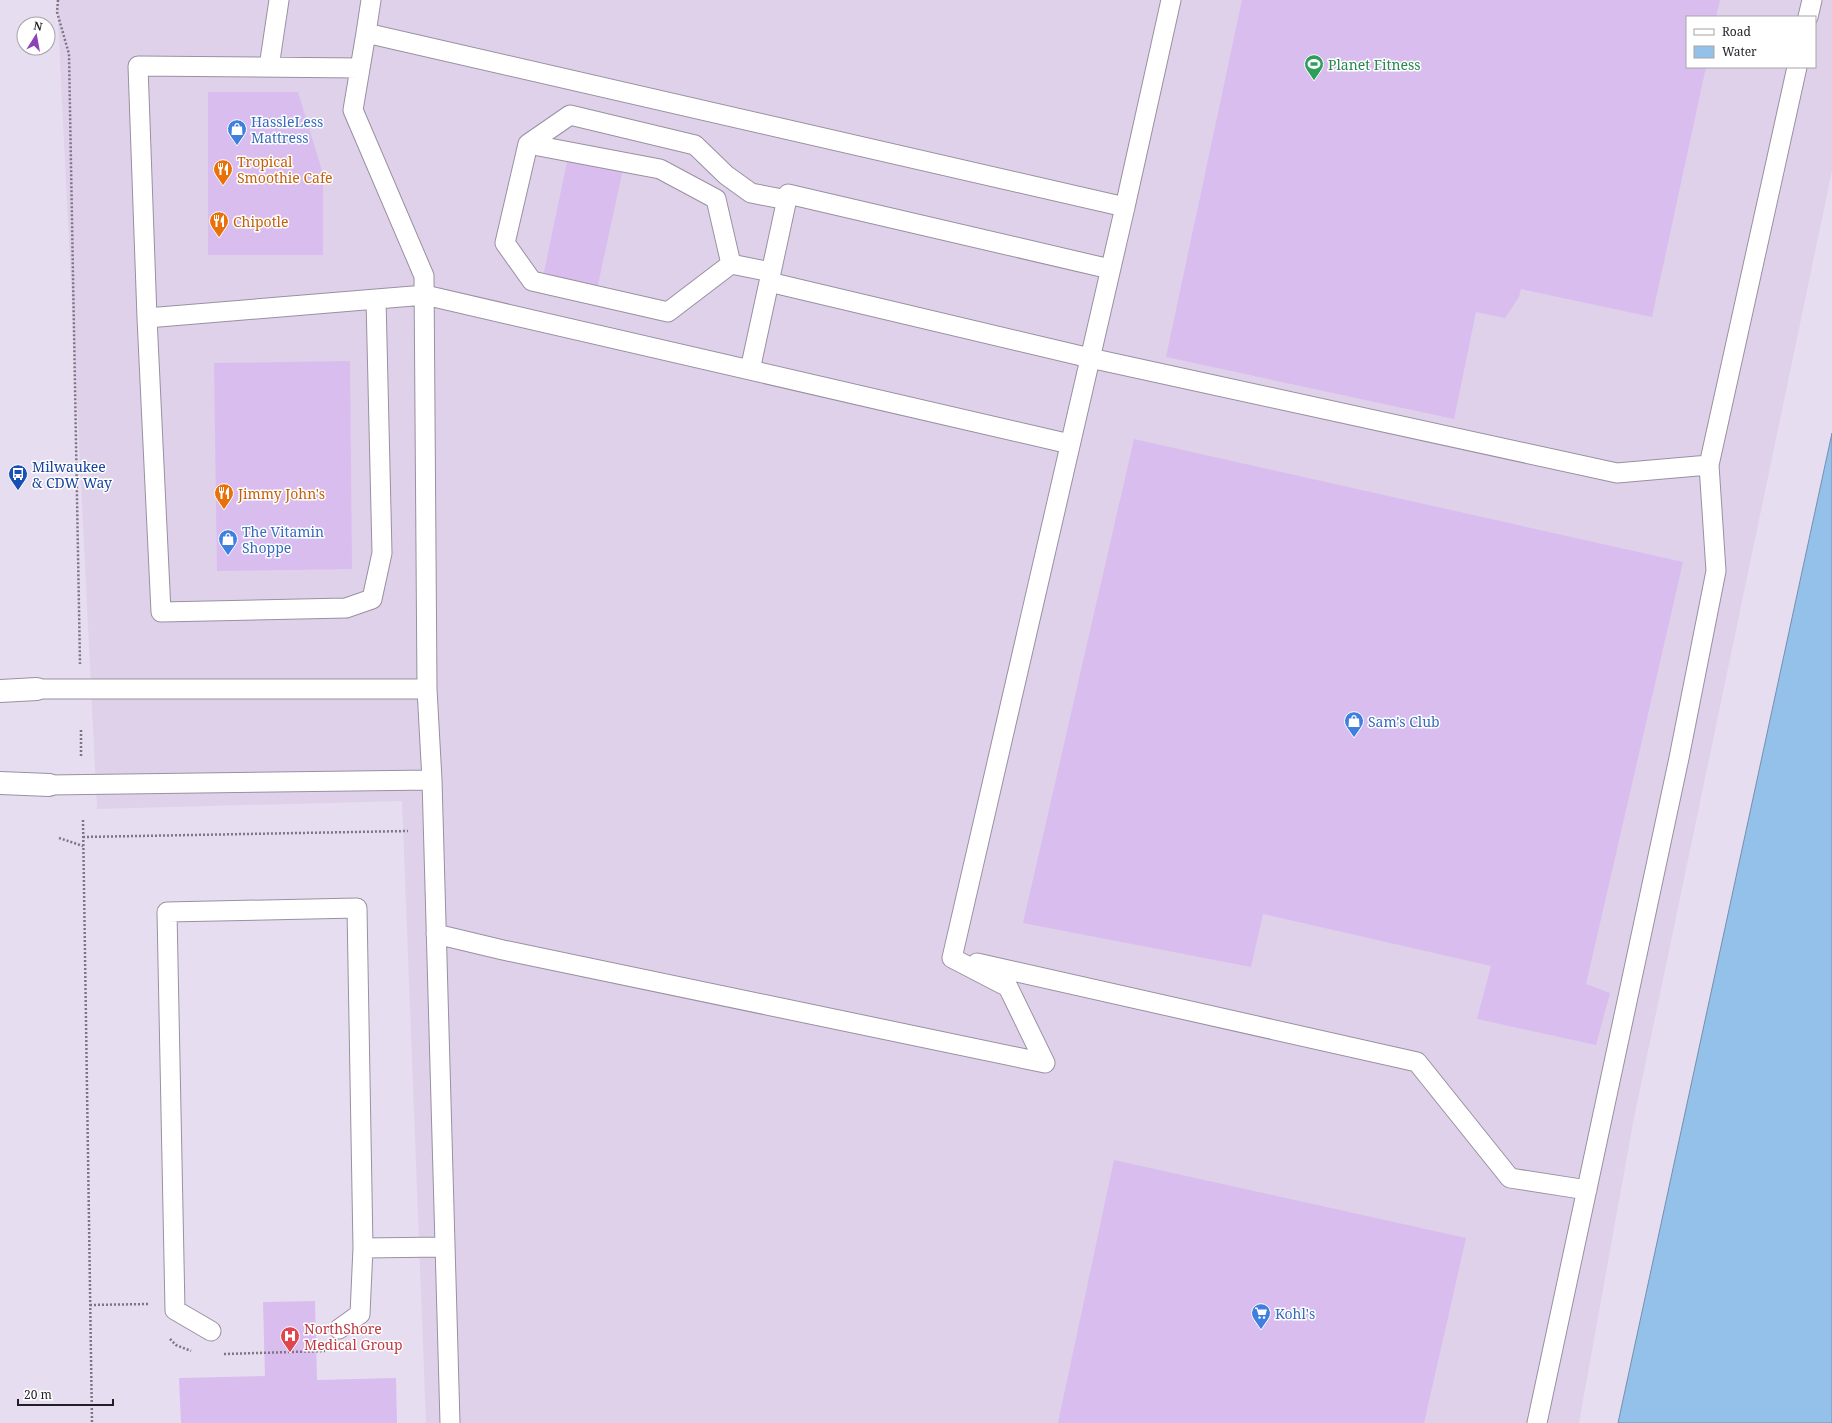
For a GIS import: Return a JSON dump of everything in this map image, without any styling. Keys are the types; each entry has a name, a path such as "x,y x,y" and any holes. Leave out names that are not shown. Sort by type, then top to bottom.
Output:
{"street":[{"path":"0,691 37,689"},
{"path":"0,782 49,785"}],"lane":[{"path":"269,67 279,0"},
{"path":"371,0 353,110 424,276 428,690 432,780 450,1423"},
{"path":"952,958 1125,207 1171,0"},
{"path":"1808,16 1812,0"},
{"path":"366,32 1125,207"},
{"path":"360,68 138,66 147,318 162,612 346,608 372,599 382,553 376,299"},
{"path":"1537,1423 1679,758 1716,571 1709,465 1797,68"},
{"path":"731,264 668,312 532,281 505,243 528,144 570,115 695,145 726,175 751,193 787,200"},
{"path":"528,144 660,170 716,199 731,264"},
{"path":"750,370 788,194 1110,269"},
{"path":"731,264 770,277 1090,358 1617,473 1709,465"},
{"path":"147,318 424,295 1070,444"},
{"path":"37,689 428,690"},
{"path":"49,785 432,780"},
{"path":"211,1331 175,1310 167,912 358,908 363,1248 360,1314 340,1329"},
{"path":"436,934 503,950 1045,1063 1008,987 952,958"},
{"path":"952,958 1417,1062 1510,1178 1587,1190"},
{"path":"363,1248 445,1247"}],"path":[{"path":"58,0 57,12 69,54 80,669"},
{"path":"81,730 81,757"},
{"path":"83,820 92,1423"},
{"path":"83,837 433,830"},
{"path":"59,838 83,846"},
{"path":"90,1305 155,1304"},
{"path":"167,1336 176,1345 194,1352"},
{"path":"219,1354 328,1351"}],"shaded area":[{"path":"57,0 1832,0 1832,171 1633,1123 1579,1423 426,1423 402,801 97,809"}],"water":[{"path":"1832,433 1832,1423 1618,1423"}],"building":[{"path":"1242,0 1720,0 1716,16 1686,16 1686,68 1706,68 1652,317 1521,289 1519,297 1505,318 1476,312 1454,419 1166,357"},
{"path":"208,92 298,92 323,174 323,255 208,255"},
{"path":"568,157 623,169 597,289 543,277"},
{"path":"350,361 352,569 217,571 214,363"},
{"name":"Sam's Club","path":"1134,439 1683,562 1586,984 1610,993 1596,1045 1477,1019 1491,966 1263,914 1251,967 1023,923"},
{"name":"Kohl's","path":"1114,1160 1466,1238 1424,1423 1058,1423"},
{"name":"NorthShore Medical Group","path":"315,1301 317,1380 396,1378 397,1423 181,1423 179,1378 265,1376 263,1302"}],"place":[{"name":"Planet Fitness","path":"1314,81"},
{"name":"HassleLess Mattress","path":"237,146"},
{"name":"Tropical Smoothie Cafe","path":"223,186"},
{"name":"Chipotle","path":"219,238"},
{"name":"Milwaukee & CDW Way","path":"18,491"},
{"name":"Jimmy John's","path":"224,510"},
{"name":"The Vitamin Shoppe","path":"228,556"},
{"name":"Sam's Club","path":"1354,738"},
{"name":"Kohl's","path":"1261,1330"},
{"name":"NorthShore Medical Group","path":"290,1353"}]}
